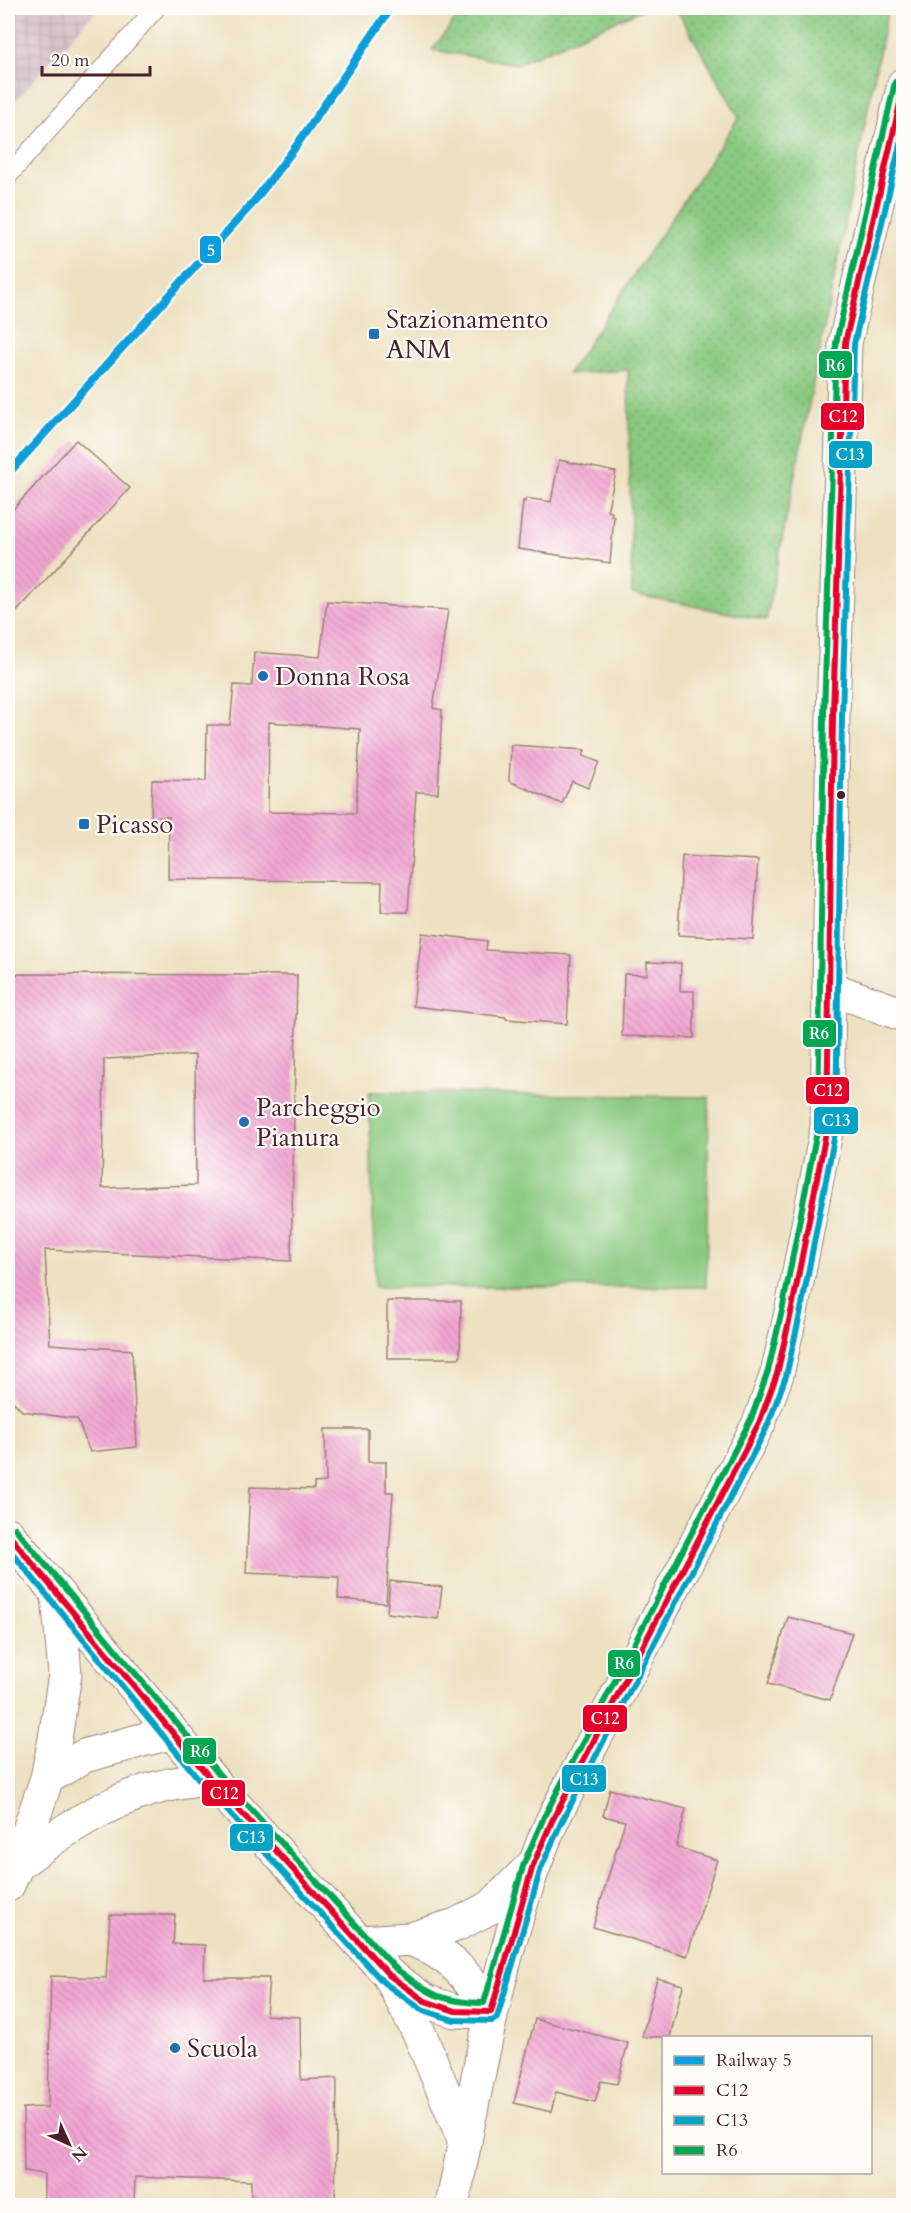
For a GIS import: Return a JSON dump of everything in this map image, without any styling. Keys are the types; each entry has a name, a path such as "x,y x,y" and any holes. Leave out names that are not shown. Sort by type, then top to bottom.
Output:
{"street":[{"path":"452,2205 492,2012 533,1865 552,1821 759,1423 777,1374 792,1308 827,1127 833,715 845,343 903,84"},
{"path":"829,988 897,1008"},
{"path":"8,1534 210,1778 389,1975 425,2001 455,2011 492,2012"},
{"path":"12,1875 47,1778 65,1674 58,1595"},
{"path":"47,1778 84,1756 172,1732"},
{"path":"12,1875 73,1824 158,1787 210,1778"},
{"path":"359,1941 411,1940 456,1925 491,1907 533,1865"},
{"path":"411,1940 435,1949 449,1959 470,1981 492,2012"},
{"path":"389,1975 420,2035 465,2142"}],"lane":[{"path":"8,176 156,8"}],"shaded area":[{"path":"8,8 98,8 8,109"}],"green space":[{"path":"464,8 645,8 517,64 432,50"},
{"path":"676,8 888,8 766,620 632,594 628,370 568,374 739,117"},
{"path":"369,1092 709,1097 706,1287 375,1287"}],"building":[{"path":"76,440 130,488 8,621 8,515"},
{"path":"559,460 616,472 607,511 612,512 611,516 614,516 610,563 518,549 523,501 525,502 526,498 551,502"},
{"path":"327,601 448,610 433,708 442,710 438,793 416,792 408,912 381,912 382,882 168,879 169,817 151,817 152,780 206,781 207,725 230,725 234,685 252,686 254,652 320,657","holes":["269,722 360,729 356,813 268,812"]},
{"path":"511,745 585,750 583,756 599,762 588,788 572,781 562,804 509,781"},
{"path":"682,856 758,860 753,939 678,935"},
{"path":"422,933 487,941 486,950 571,955 567,1024 506,1019 506,1017 413,1006"},
{"path":"647,962 681,963 680,991 694,991 694,1038 622,1036 624,974 647,975"},
{"name":"Parcheggio Pianura","path":"8,974 297,975 291,1261 45,1250 50,1344 132,1350 137,1447 90,1452 77,1419 22,1411 8,1396","holes":["195,1055 196,1185 102,1188 104,1059"]},
{"path":"387,1301 461,1301 460,1358 387,1358"},
{"path":"325,1429 368,1429 368,1462 386,1462 386,1492 393,1492 386,1603 338,1599 339,1577 246,1573 250,1487 314,1489 314,1483 326,1482"},
{"path":"390,1581 442,1587 438,1619 387,1613"},
{"path":"788,1617 852,1633 830,1700 768,1684"},
{"path":"610,1789 686,1809 676,1847 717,1860 687,1956 593,1927 625,1821 603,1816"},
{"name":"Scuola","path":"110,1915 175,1915 173,1944 205,1945 204,1978 269,1978 266,2015 300,2017 301,2080 337,2078 335,2205 251,2205 251,2181 135,2177 134,2205 44,2205 44,2174 24,2171 23,2108 48,2107 51,1976 106,1978"},
{"path":"657,1978 683,1985 670,2036 642,2037"},
{"path":"535,2019 628,2043 617,2084 601,2081 595,2102 556,2092 551,2112 514,2103"}],"rail line":[{"name":"5","path":"8,474 252,204 294,149 391,8"}],"transit line":[{"name":"R6","path":"15,1528 217,1772 395,1968 436,1995 456,2001 484,2003 524,1863 544,1817 751,1419 768,1371 783,1306 818,1126 824,715 836,343 895,82"},
{"name":"C12","path":"8,1534 210,1778 389,1975 425,2001 455,2011 491,2012 533,1865 552,1821 759,1423 777,1374 792,1308 827,1127 833,715 845,343 904,86"},
{"name":"C13","path":"8,1548 203,1784 383,1982 422,2010 454,2020 492,2021 497,2018 541,1868 560,1825 767,1427 786,1376 801,1310 836,1128 842,715 854,344 904,127"}],"place":[{"name":"Stazionamento ANM","path":"374,334"},
{"name":"Donna Rosa","path":"263,676"},
{"name":"Picasso","path":"84,824"},
{"name":"Parcheggio Pianura","path":"244,1122"},
{"name":"Scuola","path":"175,2048"}]}
